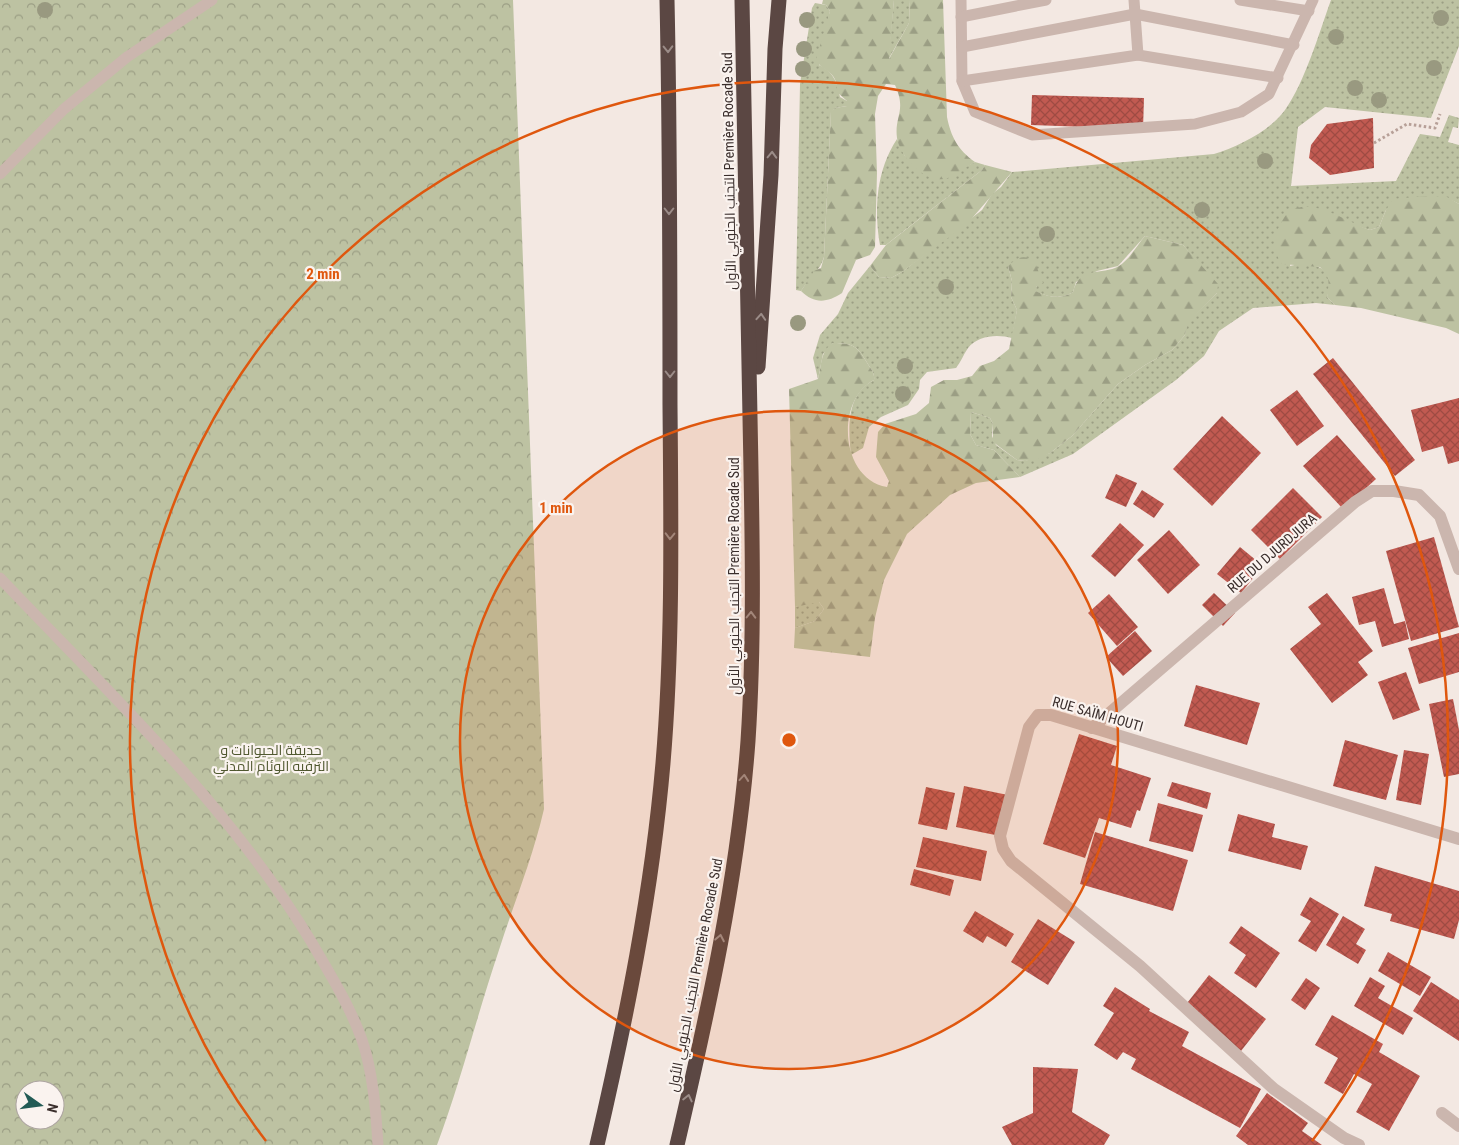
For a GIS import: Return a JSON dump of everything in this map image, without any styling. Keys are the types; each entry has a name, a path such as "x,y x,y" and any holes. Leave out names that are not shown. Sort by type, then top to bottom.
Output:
{"highway":[{"path":"597,1145 616,1059 642,923 663,760 669,642 670,521 667,0"},
{"name":"التجنب الجنوبي الأول Première Rocade Sud","path":"677,1145 700,1045 724,920 743,788 750,669 751,471 742,0"},
{"path":"751,471 771,175 775,49 779,0"}],"street":[{"name":"RUE DU DJURDJURA","path":"1092,728 1355,502 1372,491 1394,491 1419,496 1440,516 1459,569"},
{"name":"RUE SAÏM HOUTI","path":"1359,1145 1344,1138 1274,1089 1140,966 1011,861 1003,849 1000,836 1032,720 1038,715 1044,714 1459,838"},
{"path":"1442,1113 1459,1126"}],"lane":[{"path":"0,174 64,109 127,57 212,0"},
{"path":"961,0 962,81 975,112 1032,135 1195,124 1241,112 1269,94 1294,45 1311,5 1240,0"},
{"path":"961,16 1046,0"},
{"path":"1134,0 1138,54"},
{"path":"962,47 1135,14 1294,45"},
{"path":"962,81 1138,54 1278,78"},
{"path":"0,578 195,783 256,858 294,914 333,978 362,1041 376,1108 378,1145"}],"path":[{"path":"1374,143 1407,124 1435,128 1440,114"}],"green space":[{"name":"حديقة الحيوانات و الترفيه الوئام المدني","path":"0,0 513,0 544,809 529,862 491,974 454,1097 437,1145 0,1145"},
{"path":"823,0 894,0 889,59 909,23 910,0 943,0 947,117 956,142 964,153 975,162 948,178 940,179 923,174 916,168 899,146 897,124 900,101 895,85 886,84 878,96 875,114 877,173 875,247 870,255 856,260 842,293 831,299 821,301 811,298 801,291 814,271 821,268 824,257 831,111 835,108 847,106 847,101 837,92 837,85 833,76 816,60 830,11 826,5 822,4"},
{"path":"894,0 910,0 909,23 888,60"},
{"path":"1331,0 1459,0 1459,46 1431,118 1325,107 1298,127 1291,186 1396,181 1420,134 1440,137 1449,115 1459,118 1458,128 1453,127 1448,142 1459,145 1459,204 1450,200 1432,197 1413,200 1386,210 1379,227 1370,230 1329,213 1311,209 1299,209 1290,266 1303,264 1322,269 1329,278 1330,285 1327,297 1335,305 1316,303 1253,308 1219,331 1204,356 1176,380 1073,454 1020,477 994,450 976,445 970,434 971,412 990,418 993,424 992,436 996,445 1017,460 1025,461 1050,453 1072,436 1118,384 1145,365 1172,350 1185,335 1187,322 1217,293 1206,272 1183,245 1145,236 1118,266 1097,271 1076,282 1073,292 1064,296 1050,296 1034,291 1037,286 1008,266 1012,281 1011,297 1017,310 1012,338 995,336 977,340 968,348 956,368 927,372 920,380 919,389 908,405 881,417 869,427 863,448 851,455 849,434 851,413 858,394 874,380 873,372 860,352 850,345 833,343 823,354 818,379 813,358 820,335 838,314 848,293 870,266 879,277 891,278 902,272 982,210 992,194 1001,187 1012,172 1214,154 1253,137 1279,118 1292,99 1311,57"},
{"path":"815,3 826,5 830,11 819,65 834,78 840,97 847,101 847,106 835,108 831,112 824,257 820,266 801,291 796,290 800,84 812,8"},
{"path":"897,139 905,156 961,169 975,162 985,165 982,170 886,245 880,245 877,218 878,190 885,164"},
{"path":"985,165 1012,172 967,224 902,272 891,278 879,277 870,266 886,245 982,170"},
{"path":"1427,196 1447,197 1459,204 1459,334 1446,328 1361,308 1335,305 1327,297 1328,281 1326,274 1320,267 1282,264 1277,255 1275,236 1286,215 1296,208 1317,208 1370,230 1379,227 1393,199"},
{"path":"1145,236 1183,245 1218,284 1217,293 1188,322 1185,335 1172,350 1145,365 1118,384 1072,436 1050,453 1038,459 1017,460 993,442 993,424 990,418 971,412 970,434 976,445 994,450 1020,477 976,483 950,495 907,534 884,580 875,618 870,657 794,648 795,628 815,621 824,609 819,602 795,607 789,389 818,379 824,354 833,343 854,346 857,349 872,370 874,380 861,390 853,404 848,438 852,455 860,470 871,481 887,487 889,481 876,457 878,432 885,424 916,414 929,403 931,387 944,380 957,380 972,376 980,366 994,361 1009,349 1017,310 1011,297 1012,281 1008,266 1020,258 1034,260 1043,283 1037,286 1035,291 1050,296 1064,296 1073,292 1076,284 1086,275 1119,266 1130,256"},
{"path":"811,602 819,602 824,609 815,621 795,628 795,607"}],"building":[{"path":"1032,95 1144,98 1143,129 1031,125"},
{"path":"1373,118 1374,168 1330,175 1309,158 1311,145 1327,124"},
{"path":"1333,358 1415,460 1395,476 1313,374"},
{"path":"1297,390 1324,426 1297,446 1270,410"},
{"path":"1459,398 1459,461 1448,464 1443,446 1422,452 1411,410"},
{"path":"1222,416 1261,453 1212,506 1173,469"},
{"path":"1337,435 1376,479 1343,509 1303,466"},
{"path":"1116,474 1137,483 1126,507 1105,498"},
{"path":"1293,488 1322,517 1280,559 1251,530"},
{"path":"1142,490 1164,504 1154,518 1133,504"},
{"path":"1120,523 1144,545 1115,577 1091,556"},
{"path":"1169,530 1200,565 1168,594 1137,560"},
{"path":"1434,537 1459,627 1411,641 1386,551"},
{"path":"1240,547 1263,566 1241,593 1217,574"},
{"path":"1384,588 1394,624 1405,621 1409,639 1382,647 1375,621 1359,625 1352,597"},
{"path":"1214,593 1235,613 1223,626 1202,605"},
{"path":"1327,593 1373,651 1358,662 1368,675 1332,703 1290,649 1321,624 1308,607"},
{"path":"1109,594 1138,627 1117,646 1088,613"},
{"path":"1135,631 1152,651 1123,676 1106,657"},
{"path":"1459,633 1459,672 1419,684 1408,648"},
{"path":"1406,672 1420,710 1393,720 1378,682"},
{"path":"1196,685 1260,703 1247,745 1184,726"},
{"path":"1453,699 1459,730 1459,774 1444,777 1429,704"},
{"path":"1079,734 1117,746 1111,765 1151,778 1140,811 1137,810 1131,828 1099,818 1085,858 1043,844"},
{"path":"1345,740 1398,755 1386,800 1333,786"},
{"path":"1404,750 1429,754 1421,805 1396,800"},
{"path":"1172,782 1211,793 1207,809 1167,796"},
{"path":"964,786 1008,795 1000,836 956,827"},
{"path":"926,787 955,793 947,830 918,824"},
{"path":"1158,803 1203,815 1193,852 1149,841"},
{"path":"1238,814 1275,824 1272,837 1308,846 1301,870 1228,851"},
{"path":"1095,832 1188,860 1173,911 1080,884"},
{"path":"923,837 987,851 981,881 916,867"},
{"path":"1375,866 1459,891 1459,920 1454,939 1390,921 1392,914 1364,906"},
{"path":"914,869 954,880 950,896 910,885"},
{"path":"1310,897 1339,914 1316,952 1298,941 1311,921 1300,915"},
{"path":"975,911 1014,934 1006,947 987,936 983,943 963,931"},
{"path":"1343,916 1365,929 1356,944 1366,950 1358,964 1326,945"},
{"path":"1038,919 1075,942 1048,985 1011,962"},
{"path":"1241,926 1280,953 1256,988 1234,973 1246,955 1229,943"},
{"path":"1388,952 1431,977 1420,996 1378,971"},
{"path":"1209,975 1266,1019 1241,1051 1184,1007"},
{"path":"1370,977 1385,986 1378,998 1413,1018 1403,1035 1354,1006"},
{"path":"1306,978 1320,988 1305,1010 1291,1000"},
{"path":"1431,982 1459,1000 1459,1041 1413,1011"},
{"path":"1115,987 1150,1009 1149,1011 1189,1032 1182,1046 1261,1089 1240,1128 1131,1069 1136,1059 1123,1052 1117,1060 1094,1045 1114,1013 1103,1006"},
{"path":"1332,1015 1383,1044 1379,1052 1420,1076 1389,1131 1356,1112 1372,1084 1354,1074 1343,1094 1324,1083 1338,1058 1315,1045"},
{"path":"1033,1067 1078,1069 1072,1112 1110,1135 1104,1145 1012,1145 1002,1127 1033,1113"},
{"path":"1267,1093 1308,1123 1302,1131 1322,1145 1248,1145 1236,1136"}]}
